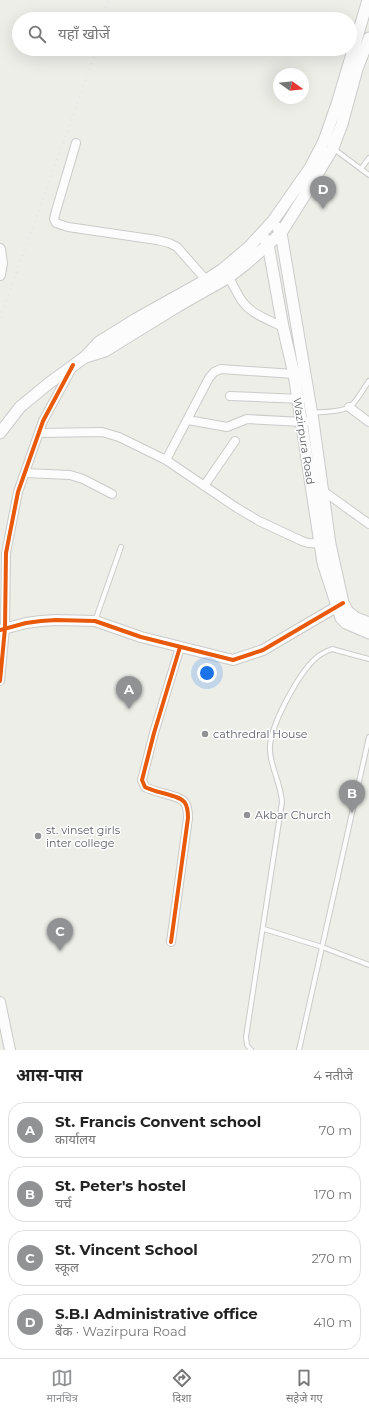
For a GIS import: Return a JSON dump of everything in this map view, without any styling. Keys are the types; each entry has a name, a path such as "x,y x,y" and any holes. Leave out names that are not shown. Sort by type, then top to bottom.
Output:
{"main road":[{"path":"357,43 366,16 368,0"},
{"path":"85,357 104,351 178,306 226,273 273,222 342,124 358,69 369,38"},
{"path":"0,433 20,407 85,357 99,342 136,319 206,280 246,264 281,233 304,198 328,145 337,104 353,56"},
{"name":"Wazirpura Road","path":"273,222 281,233 303,399 325,544 340,605 341,618 346,623 369,632"},
{"name":"Wazirpura Road","path":"261,234 268,244 294,374 303,399"},
{"name":"Wazirpura Road","path":"306,417 322,490 325,544"},
{"name":"Wazirpura Road","path":"340,605 356,618 369,623"}],"street":[{"path":"76,142 56,211 54,220 56,223 68,227 169,242 177,247 206,280"},
{"path":"0,249 2,263 0,275"},
{"path":"226,273 242,301 254,313 284,327"},
{"path":"0,681 6,553 18,492 43,421 73,365"},
{"path":"166,460 209,378 218,369 294,374"},
{"path":"230,396 303,399"},
{"path":"349,407 369,422"},
{"path":"188,420 227,427 247,419 306,417"},
{"path":"39,433 102,432 119,437 166,460 236,508 259,521 302,541 325,544"},
{"path":"204,486 235,440"},
{"path":"24,473 70,475 83,479 112,494"},
{"path":"322,490 369,524"},
{"path":"2,629 41,621 95,621 141,637 233,660 263,650 340,605"},
{"path":"171,942 188,818 187,808 185,802 180,797 152,791 145,787 142,780 154,733 180,647"},
{"path":"0,1002 10,1050"}],"lane":[{"path":"328,145 369,175"},
{"path":"361,169 369,158"},
{"path":"306,417 349,407 353,404 369,380"},
{"path":"95,621 121,547"},
{"path":"251,1050 246,1037 264,929 282,802 282,794 270,752 273,732 291,692 316,657 332,649 369,659"},
{"path":"298,1050 369,737"},
{"path":"264,929 322,947 369,965"}],"railway":[{"path":"104,12 108,0"},
{"path":"0,318 94,56"}],"cycle path":[{"path":"0,681 5,628 6,553 18,492 43,421 73,365"},
{"path":"0,630 26,623 41,621 95,621 141,637 233,660 263,650 343,603"},
{"path":"171,942 188,810 183,800 149,789 145,787 142,780 154,733 180,647"}],"place":[{"name":"S.B.I Administrative office","path":"323,209"},
{"name":"St. Francis Convent school","path":"129,709"},
{"name":"cathredral House","path":"205,734"},
{"name":"St. Peter's hostel","path":"352,813"},
{"name":"Akbar Church","path":"247,815"},
{"name":"st. vinset girls inter college","path":"38,836"},
{"name":"St. Vincent School","path":"60,951"}]}
